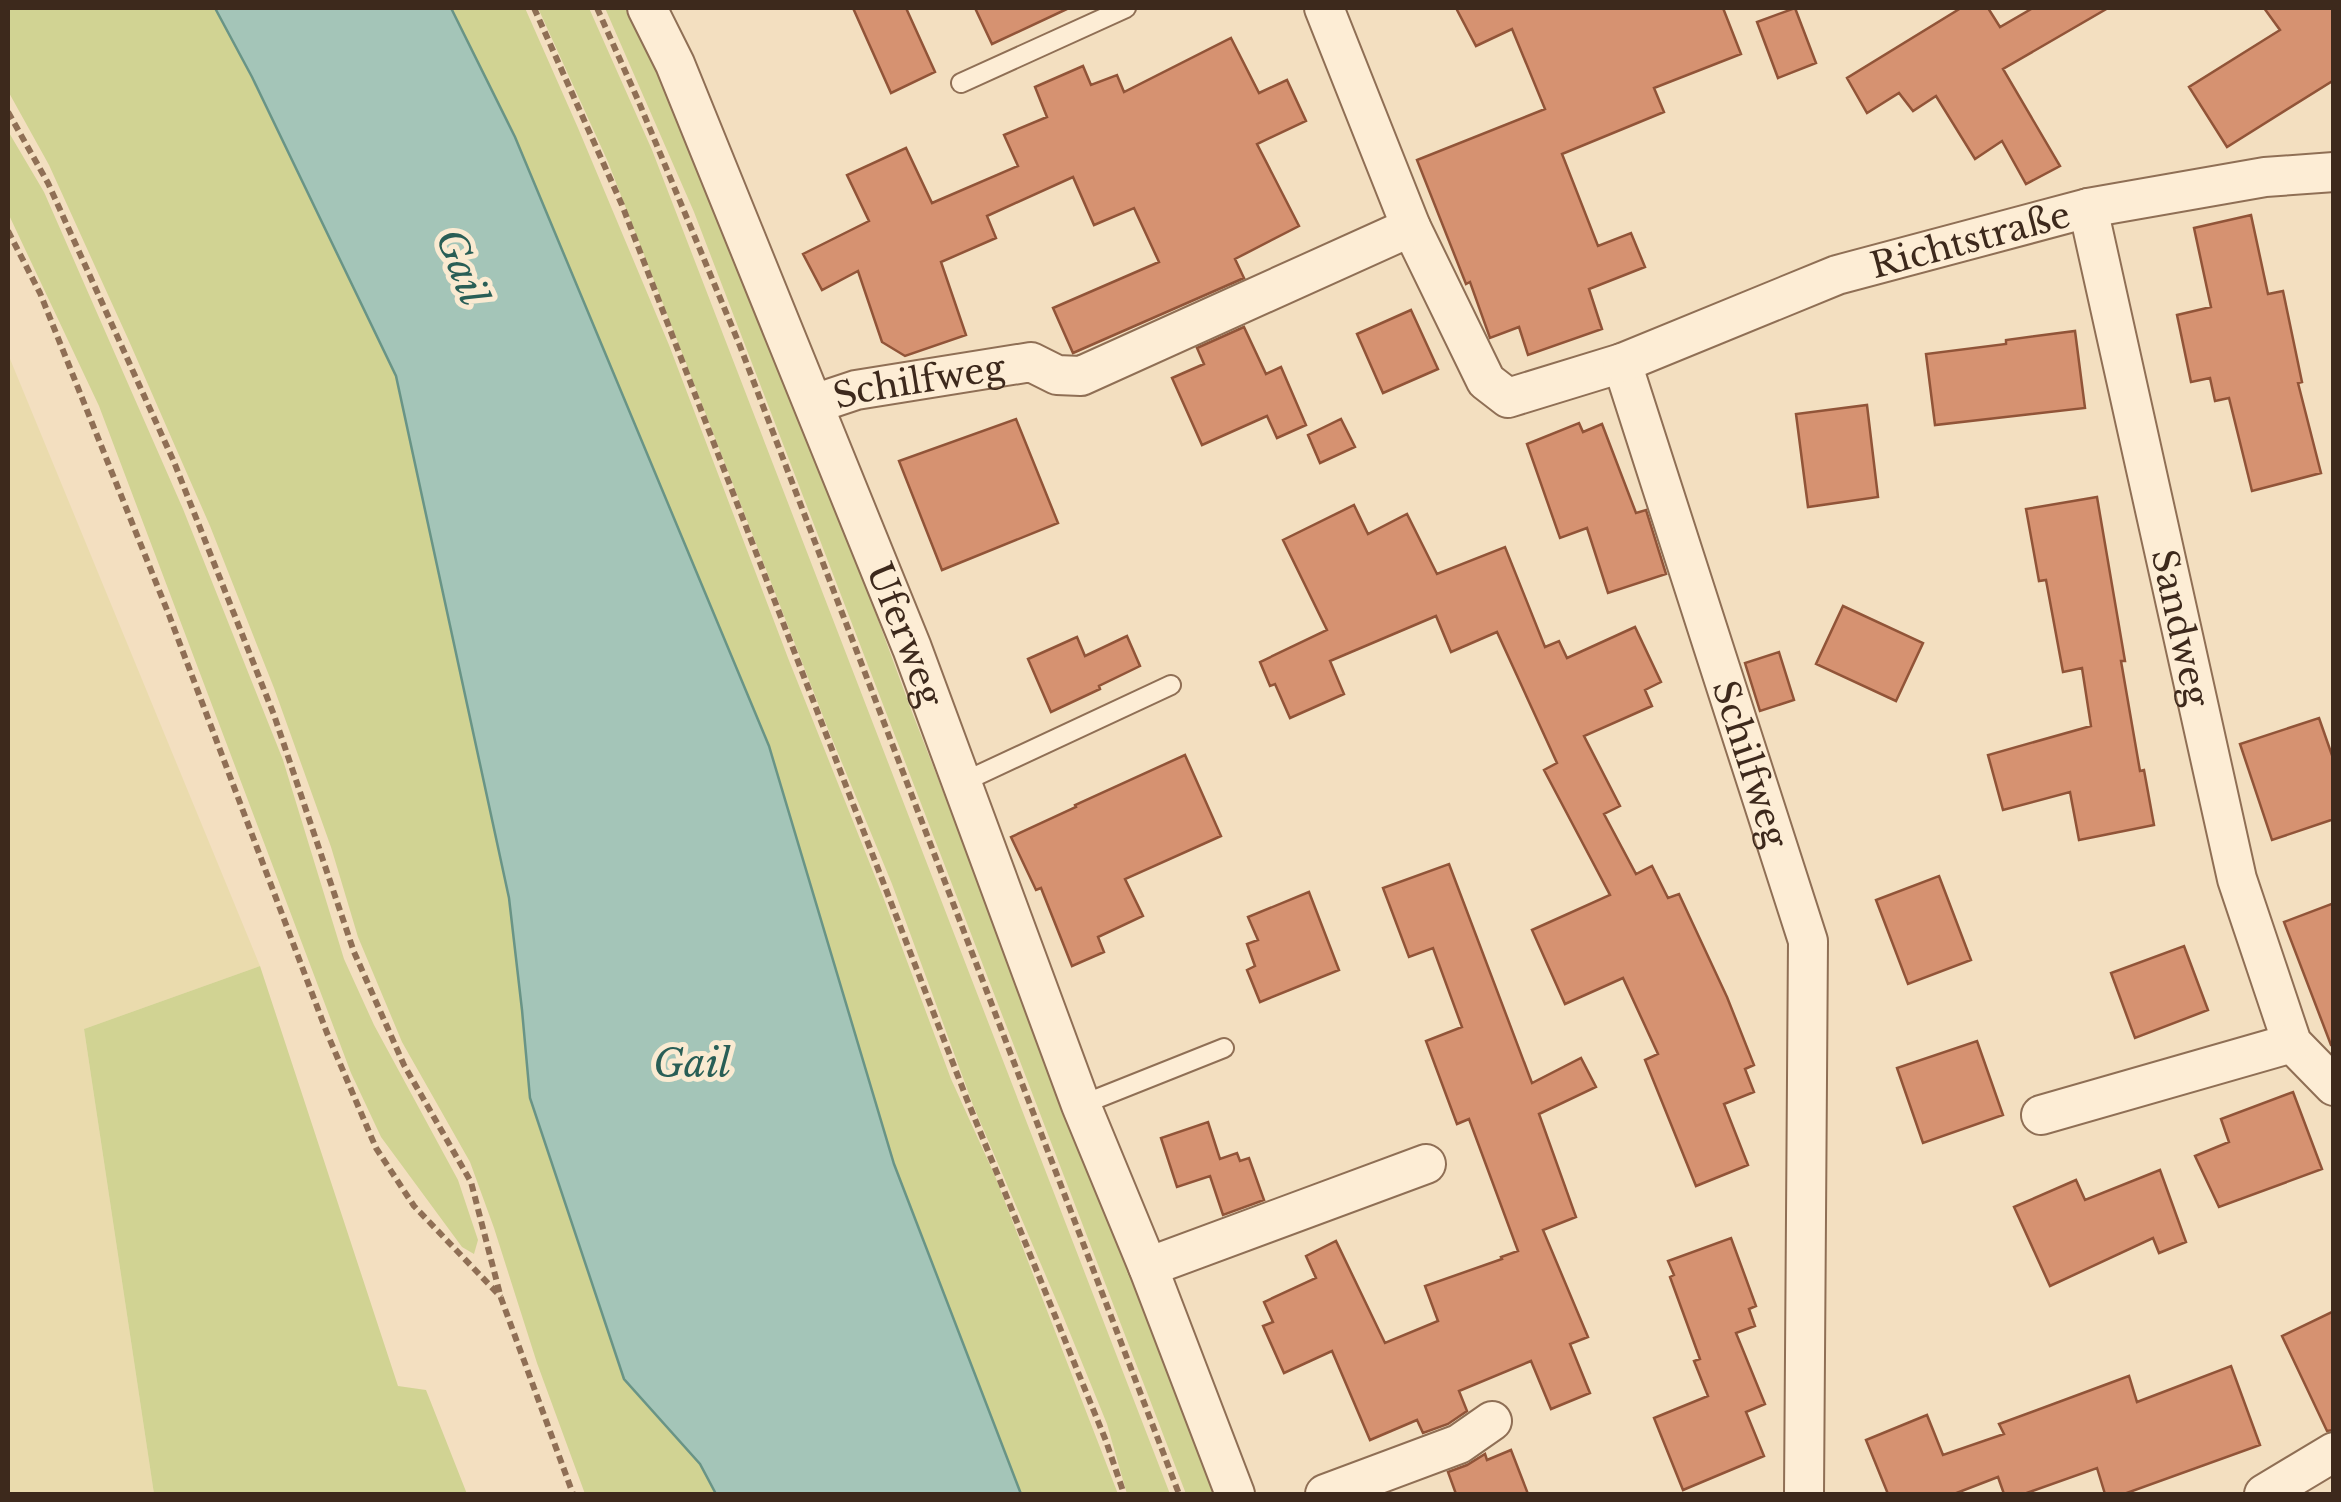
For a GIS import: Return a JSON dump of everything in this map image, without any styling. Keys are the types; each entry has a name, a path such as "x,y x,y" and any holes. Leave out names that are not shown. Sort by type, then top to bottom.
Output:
{"street":[{"name":"Uferweg","path":"648,8 675,64 912,648 1081,1104 1235,1494"},
{"path":"1324,8 1411,227 1486,380 1508,398 1622,363"},
{"name":"Richtstraße","path":"1622,363 1837,274 2088,208 2265,177 2334,172"},
{"name":"Sandweg","path":"2088,208 2237,880 2292,1043 2329,1075"},
{"name":"Schilfweg","path":"814,404 856,390 1031,362 1057,375 1081,376 1411,227"},
{"name":"Schilfweg","path":"1622,363 1808,941 1804,1494"},
{"path":"2041,1115 2292,1043"},
{"path":"1148,1267 1426,1164"},
{"path":"1325,1494 1459,1444 1492,1421"},
{"path":"2264,1494 2334,1452"}],"lane":[{"path":"961,84 1126,8"},
{"path":"961,783 1170,686"},
{"path":"1081,1104 1224,1048"}],"path":[{"path":"534,8 622,205 966,1098 1124,1494"},
{"path":"596,8 740,346 1179,1494"},
{"path":"8,112 48,183 174,462 274,716 354,952 404,1066 471,1182 501,1298 573,1494"},
{"path":"8,231 40,293 170,615 327,1032 376,1148 414,1206 501,1298"}],"shaded area":[{"path":"8,354 260,966 84,1029 154,1494 8,1494"}],"green space":[{"path":"8,8 215,8 396,376 509,898 530,1098 624,1379 700,1464 716,1494 585,1494 470,1162 402,1042 358,937 331,847 274,688 210,526 49,165 8,91"},
{"path":"451,8 525,8 669,345 951,1079 995,1176 1118,1494 1021,1494 894,1164 769,746 515,137"},
{"path":"538,8 589,8 652,150 1170,1494 1127,1494 1107,1424 973,1105 892,884 608,162"},
{"path":"605,8 634,8 799,405 912,712 1214,1494 1186,1494 694,212"},
{"path":"8,131 44,192 183,509 283,760 344,959 374,1025 458,1180 478,1240 474,1254 462,1247 381,1137 351,1073 99,406 8,213"},
{"path":"260,966 398,1386 426,1390 467,1494 154,1494 84,1029"}],"water":[{"name":"Gail","path":"215,8 451,8 515,137 769,746 894,1164 1021,1494 716,1494 700,1464 624,1379 530,1098 509,898 396,376"}],"building":[{"path":"853,8 906,8 935,72 891,93"},
{"path":"975,8 1069,8 992,44"},
{"path":"1456,8 1723,8 1741,54 1654,88 1664,112 1562,154 1598,246 1631,233 1645,267 1589,289 1602,329 1528,355 1519,327 1490,338 1417,160 1545,109 1512,29 1476,46"},
{"path":"1795,8 1816,63 1778,78 1757,22"},
{"path":"1961,8 1988,8 2000,27 2033,8 2108,8 2003,69 2060,166 2026,184 2002,141 1975,159 1936,96 1913,111 1899,93 1867,113 1847,78"},
{"path":"2264,8 2334,8 2334,80 2227,147 2189,87 2280,30"},
{"path":"1231,38 1259,93 1287,80 1306,121 1257,144 1299,226 1235,259 1244,278 1073,353 1053,308 1159,262 1134,208 1094,225 1073,177 987,216 996,238 941,262 966,335 905,356 882,342 858,271 822,290 803,254 869,221 847,175 906,148 932,203 1018,166 1004,135 1047,117 1035,87 1083,66 1091,85 1117,75 1124,92"},
{"path":"2251,215 2268,294 2283,291 2302,382 2298,383 2321,473 2252,491 2229,398 2215,401 2210,378 2191,382 2177,315 2211,307 2194,228"},
{"path":"1411,310 1438,369 1383,393 1357,334"},
{"path":"1244,327 1266,374 1281,367 1306,425 1277,438 1267,416 1202,445 1172,378 1204,364 1197,348"},
{"path":"2075,331 2085,408 1935,425 1926,354"},
{"path":"1867,405 1878,497 1808,507 1796,414"},
{"path":"1016,419 1058,523 942,570 899,461"},
{"path":"1341,419 1355,447 1320,463 1308,435"},
{"path":"1579,423 1583,432 1602,424 1636,513 1646,510 1666,574 1608,593 1587,528 1560,538 1527,444"},
{"path":"2097,497 2140,771 2144,770 2154,825 2079,840 2070,792 2003,810 1988,755 2091,726 2082,668 2063,672 2046,580 2039,581 2026,509"},
{"path":"1354,505 1368,534 1407,514 1437,574 1505,547 1545,647 1559,641 1567,658 1635,627 1661,682 1645,690 1652,706 1584,736 1620,806 1604,814 1636,874 1652,866 1668,898 1679,894 1754,1065 1745,1069 1754,1092 1724,1104 1748,1165 1696,1186 1645,1060 1658,1054 1623,978 1565,1004 1532,930 1610,895 1544,770 1557,763 1497,632 1451,652 1436,616 1330,661 1344,694 1290,718 1275,684 1270,686 1260,662 1327,630 1283,540"},
{"path":"1843,606 1923,643 1896,701 1816,664"},
{"path":"1127,636 1140,666 1051,712 1028,659 1077,637 1085,656"},
{"path":"1779,652 1794,700 1760,711 1745,663"},
{"path":"2319,718 2334,761 2334,819 2272,840 2240,744"},
{"path":"1185,755 1221,836 1125,879 1143,916 1098,937 1104,952 1072,966 1041,888 1036,890 1011,837"},
{"path":"1449,864 1532,1083 1581,1058 1596,1087 1539,1114 1576,1217 1543,1230 1588,1337 1570,1344 1590,1393 1551,1409 1531,1361 1459,1391 1467,1411 1448,1424 1423,1433 1417,1420 1370,1440 1332,1351 1284,1373 1263,1326 1273,1322 1264,1302 1316,1278 1306,1256 1336,1241 1385,1343 1438,1321 1425,1286 1518,1251 1469,1119 1457,1124 1426,1041 1462,1027 1433,948 1409,957 1383,888"},
{"path":"1939,876 1971,960 1908,984 1876,900"},
{"path":"1309,892 1339,970 1260,1002 1247,970 1255,966 1247,944 1258,940 1248,917"},
{"path":"2334,903 2334,1045 2331,1045 2284,922"},
{"path":"2184,946 2208,1010 2135,1038 2111,973"},
{"path":"1977,1041 2003,1115 1923,1143 1897,1068"},
{"path":"2293,1092 2322,1169 2219,1207 2195,1156 2229,1142 2221,1119"},
{"path":"1208,1122 1220,1159 1237,1153 1240,1161 1249,1158 1264,1200 1223,1215 1210,1176 1177,1187 1161,1138"},
{"path":"2160,1170 2186,1242 2159,1253 2153,1238 2050,1286 2014,1207 2076,1180 2085,1200"},
{"path":"1731,1238 1756,1306 1749,1309 1755,1326 1736,1333 1765,1404 1746,1412 1764,1456 1683,1490 1654,1418 1708,1396 1694,1361 1700,1359 1670,1277 1674,1275 1668,1261"},
{"path":"2334,1311 2334,1430 2327,1431 2282,1336"},
{"path":"2231,1366 2260,1445 2124,1494 2105,1494 2097,1468 2024,1494 2004,1494 1998,1477 1954,1494 1888,1494 1866,1440 1927,1415 1943,1455 2004,1434 1999,1424 2129,1376 2137,1402"},
{"path":"1511,1450 1528,1494 1456,1494 1448,1472 1485,1454 1487,1460"}]}
